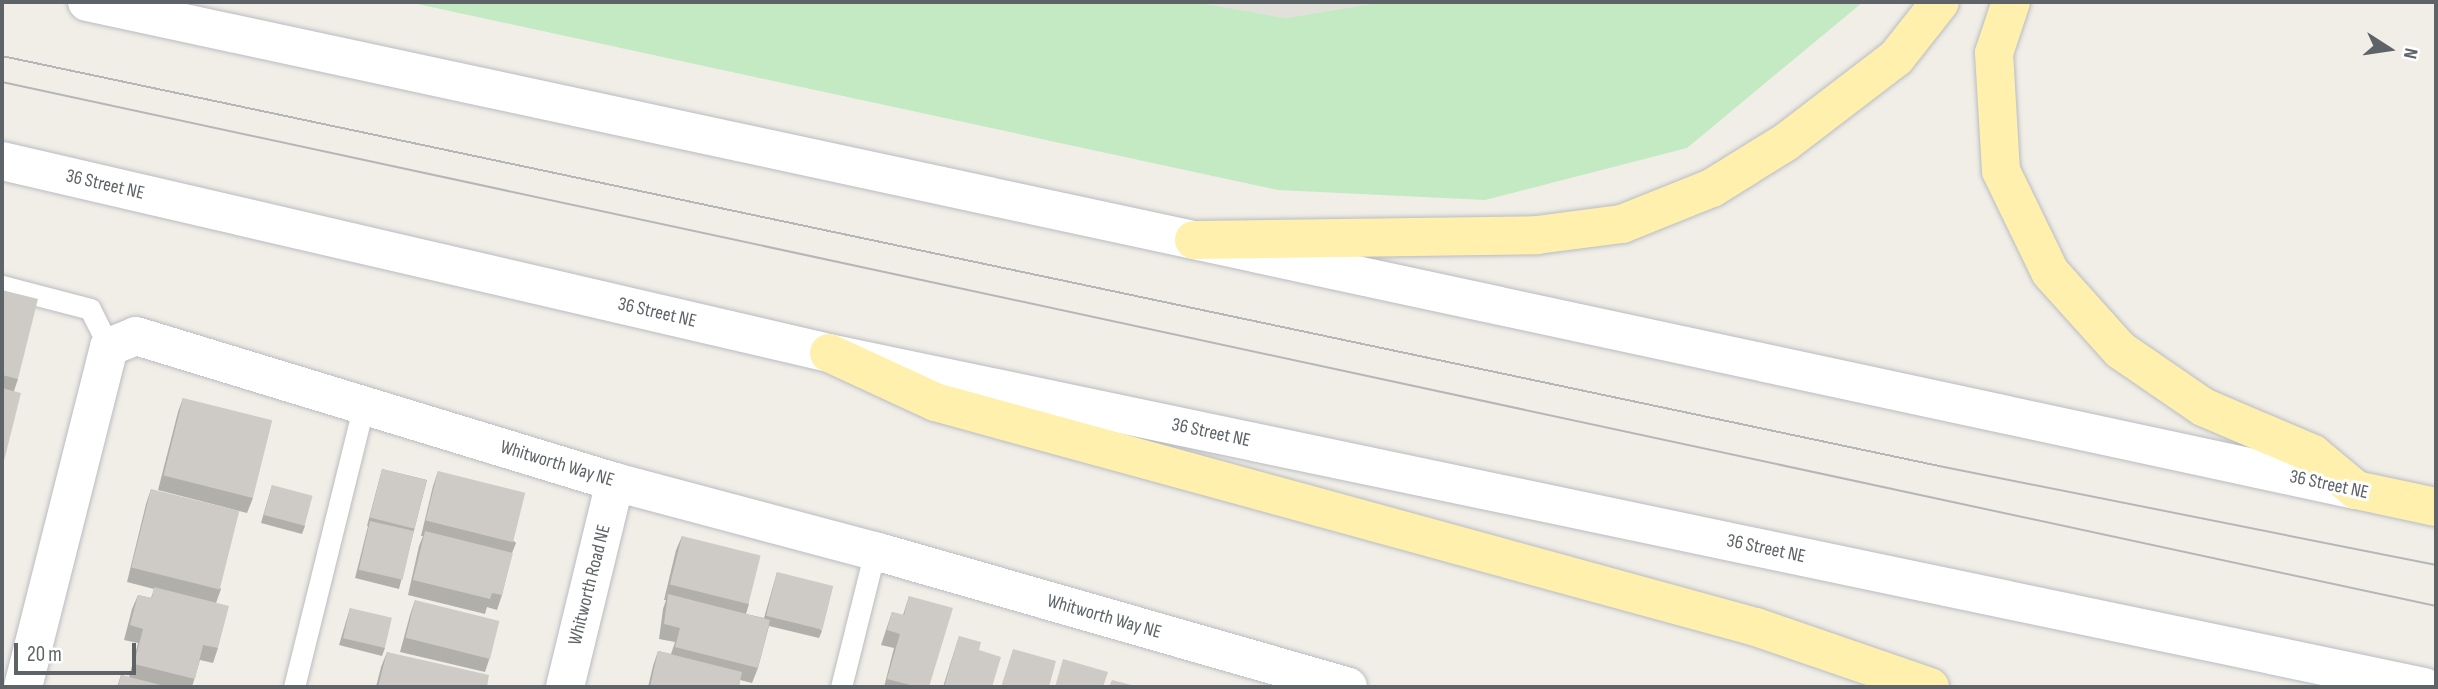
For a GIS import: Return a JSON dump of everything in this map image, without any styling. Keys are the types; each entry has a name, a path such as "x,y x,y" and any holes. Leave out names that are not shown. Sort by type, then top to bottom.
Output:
{"main road":[{"name":"36 Street NE","path":"87,2 2436,507"},
{"path":"1194,240 1537,235 1622,224 1712,188 1786,142 1896,58 1940,2"},
{"path":"2011,2 1994,53 2001,171 2050,272 2120,350 2203,407 2314,454 2356,491"},
{"name":"36 Street NE","path":"2,162 829,353 2424,687"},
{"name":"Whitworth Way NE","path":"109,347 136,336 615,482 875,551 1348,687"},
{"path":"23,687 109,347"},
{"path":"829,353 935,402 1756,627 1930,687"},
{"name":"Whitworth Road NE","path":"565,687 615,482"}],"lane":[{"path":"2,286 90,310 109,347"},
{"path":"294,687 364,405"},
{"path":"841,687 875,551"}],"shaded area":[{"path":"1195,2 1382,2 1286,18"}],"green space":[{"path":"408,2 1195,2 1286,18 1382,2 1863,2 1687,148 1485,200 1278,190"}],"building":[{"path":"2,290 38,299 18,379 2,375"},
{"path":"2,388 21,393 2,469"},
{"path":"183,398 272,420 253,498 164,476"},
{"path":"382,469 427,480 415,529 370,518"},
{"path":"438,471 525,493 513,542 426,520"},
{"path":"272,485 313,496 305,526 264,515"},
{"path":"151,489 239,511 220,590 131,568"},
{"path":"370,521 414,531 403,580 359,570"},
{"path":"425,531 513,553 502,595 492,593 490,599 413,580"},
{"path":"682,536 761,556 748,604 670,585"},
{"path":"777,572 833,586 822,630 766,616"},
{"path":"154,587 229,606 218,648 203,645 195,679 134,664 143,629 130,625 138,595 152,598"},
{"path":"668,594 770,620 758,668 675,647 680,628 664,624"},
{"path":"909,596 953,608 929,687 887,679 900,634 887,630 892,612 904,615"},
{"path":"415,600 499,621 490,659 406,638"},
{"path":"350,608 392,618 385,648 343,638"},
{"path":"959,636 981,642 979,650 1001,657 992,687 944,687"},
{"path":"1013,649 1056,661 1049,687 1001,687"},
{"path":"658,651 742,672 739,687 650,687"},
{"path":"387,652 489,675 487,687 378,687"},
{"path":"1063,659 1108,672 1103,687 1055,687"},
{"path":"121,675 169,687 118,687"},
{"path":"1112,680 1139,687 1109,687"}],"tram line":[{"path":"2,56 1939,466 2436,565"},
{"path":"2,82 2436,606"}]}
